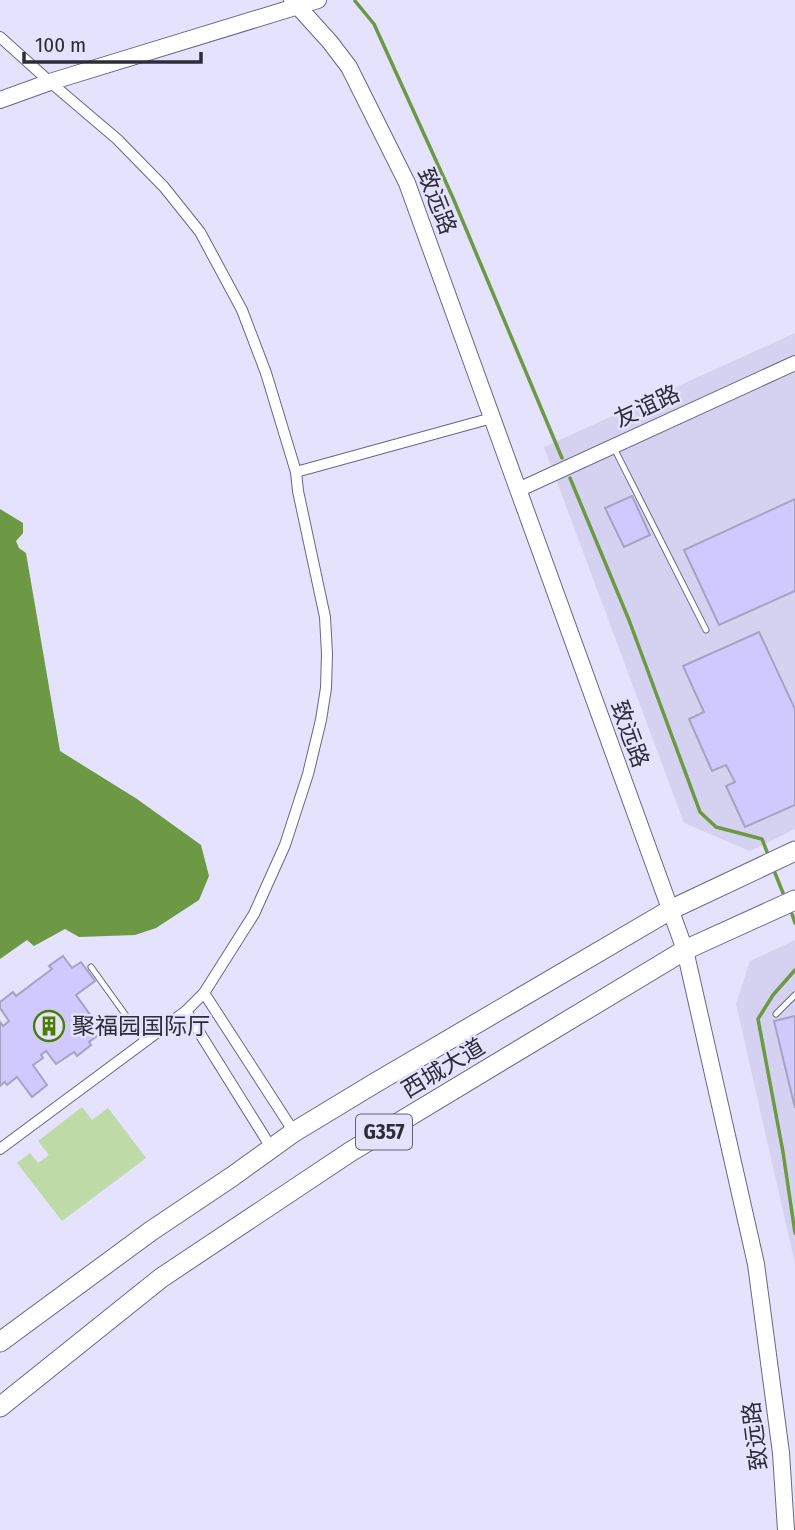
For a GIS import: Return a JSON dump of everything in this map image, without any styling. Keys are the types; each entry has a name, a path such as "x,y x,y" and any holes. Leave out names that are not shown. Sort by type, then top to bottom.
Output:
{"highway":[{"name":"西城大道","path":"0,1342 151,1231 294,1132 670,910 795,851"},
{"name":"西城大道","path":"0,1408 161,1278 350,1152 685,950 795,900"}],"main road":[{"path":"0,100 295,3 318,0"},
{"name":"致远路","path":"295,3 349,67 407,183 685,950 756,1264 781,1453 786,1530"}],"street":[{"path":"0,37 117,139 164,187 200,232 242,310 266,373 296,472 325,618 327,653 326,688 321,720 308,774 285,845 254,914 204,993 186,1011 0,1149"},
{"name":"友谊路","path":"518,490 795,363"},
{"path":"296,472 492,418"},
{"path":"204,993 294,1132"},
{"path":"186,1011 272,1149"}],"lane":[{"path":"613,446 706,630"},
{"path":"91,967 145,1042"},
{"path":"776,1014 795,995"}],"shaded area":[{"path":"795,333 795,829 750,851 684,823 544,447"},
{"path":"0,509 23,523 23,533 16,541 19,548 26,553 60,751 137,799 201,845 209,876 199,900 156,928 135,935 79,937 65,929 34,946 27,940 0,959"},
{"path":"795,940 795,1264 736,1004 750,961"},
{"path":"82,1107 92,1120 108,1108 146,1158 62,1221 17,1163 30,1153 38,1163 49,1155 38,1141"}],"building":[{"path":"632,496 650,535 624,547 605,508"},
{"path":"795,499 795,591 719,625 684,550"},
{"path":"759,632 795,709 795,805 745,827 726,786 735,782 726,765 712,771 689,719 704,712 683,666"},
{"name":"聚福园国际厅","path":"63,956 72,968 81,962 95,981 76,995 99,1027 96,1029 100,1034 77,1056 74,1052 56,1064 46,1051 41,1055 43,1058 33,1065 47,1085 32,1097 17,1077 7,1085 5,1082 0,1086 0,1022 3,1026 9,1021 0,1008 0,1002 13,992 16,996 52,969 49,966"},
{"path":"795,1016 795,1108 774,1021"}],"waterway":[{"path":"355,1 374,24 453,198 562,458"},
{"path":"570,478 629,620 700,812 716,827 762,839 767,852"},
{"path":"775,873 783,893"},
{"path":"792,914 795,923"},
{"path":"795,970 773,995 758,1019 795,1233"}],"place":[{"name":"聚福园国际厅","path":"49,1026"}]}
